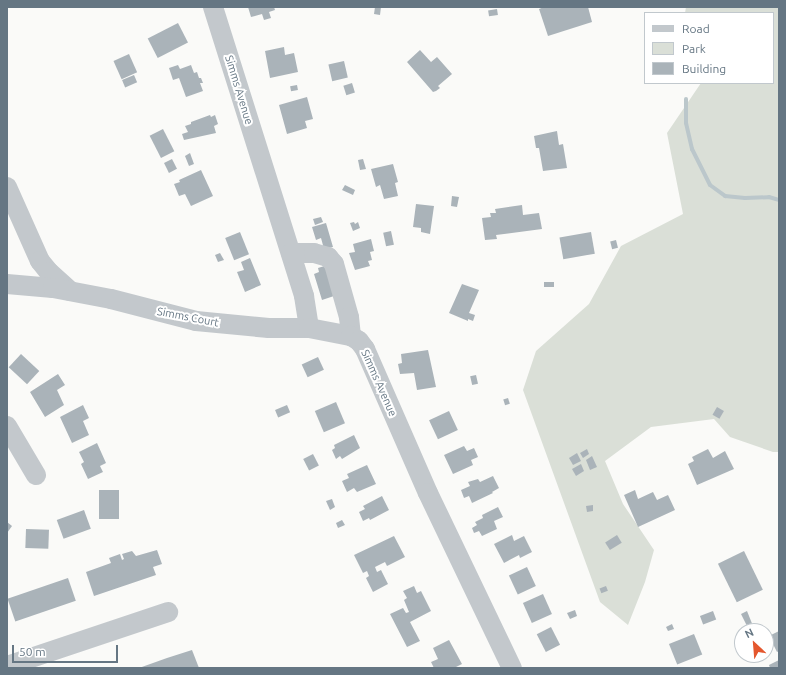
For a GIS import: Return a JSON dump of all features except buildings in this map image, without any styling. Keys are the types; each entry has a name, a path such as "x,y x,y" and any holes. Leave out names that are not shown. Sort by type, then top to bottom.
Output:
{"street":[{"name":"Simms Avenue","path":"213,7 304,296 309,328"},
{"path":"7,187 40,261 49,272 70,291"},
{"path":"291,253 314,254 328,258 334,264 349,317 351,336 309,328"},
{"name":"Simms Court","path":"7,284 70,291 111,299 196,321 276,328 309,328"},
{"name":"Simms Avenue","path":"351,336 359,341 365,349 428,493 512,668"},
{"path":"7,426 36,475"},
{"path":"7,666 168,612"}],"green space":[{"path":"686,7 779,7 779,452 773,452 730,437 714,419 651,427 605,461 623,504 654,550 645,582 628,625 600,602 523,390 536,351 589,304 621,246 683,214 667,133 700,84 774,84 774,12 685,12"}],"waterway":[{"path":"686,99 686,123 692,149 710,185 725,196 745,198 769,197 779,200"}]}
